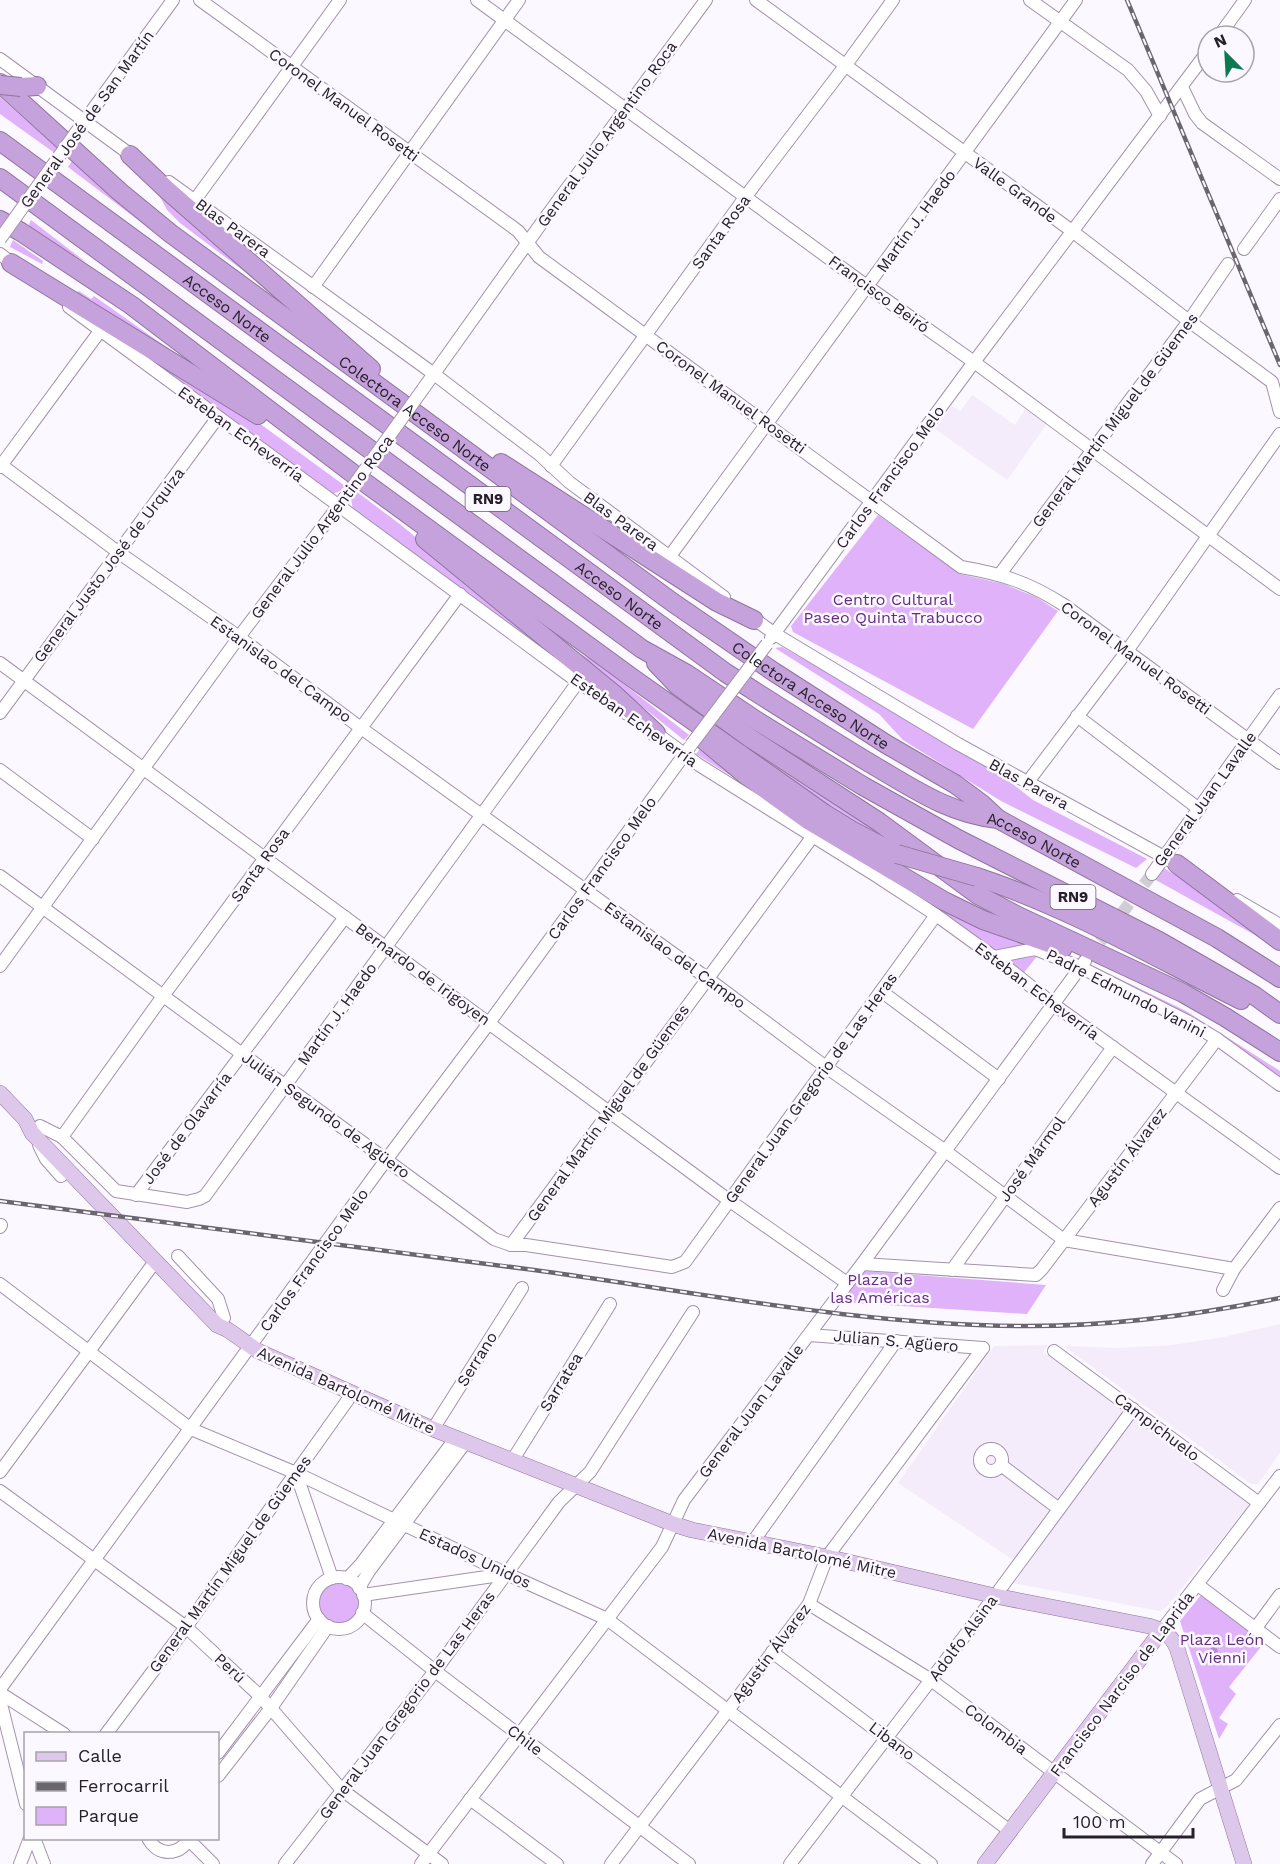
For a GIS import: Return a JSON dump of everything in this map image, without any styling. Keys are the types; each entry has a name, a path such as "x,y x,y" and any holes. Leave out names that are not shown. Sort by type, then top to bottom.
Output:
{"highway":[{"path":"0,84 29,86"},
{"name":"Colectora Acceso Norte","path":"0,84 120,192 170,233 402,404 672,602 774,672 886,744 955,784 998,819"},
{"name":"Acceso Norte","path":"0,141 726,673 941,805 978,817 998,819 1217,938 1280,978"},
{"path":"130,155 167,190 365,362 402,404"},
{"name":"Acceso Norte","path":"0,178 642,649 687,674 757,721 863,786 958,839 1168,946 1255,996 1280,1014"},
{"path":"0,220 131,305 353,480 615,695 656,733"},
{"path":"6,259 318,454 852,831 897,854 1012,888 1052,905 1280,1020"},
{"path":"427,422 478,447 717,602 754,620"},
{"path":"642,649 678,686 750,738 879,822 978,896 1183,993 1280,1052"},
{"path":"631,677 678,720 755,782 808,820 944,901 983,920 1049,944 1115,962"},
{"path":"1171,861 1280,940"}],"main road":[{"name":"Avenida Bartolomé Mitre","path":"0,1093 223,1324 250,1347 460,1441 673,1524 995,1596 1162,1630"},
{"name":"Francisco Narciso de Laprida","path":"985,1864 1162,1630"},
{"path":"1162,1630 1171,1637 1178,1648 1244,1864"}],"street":[{"name":"General José de San Martín","path":"0,239 173,0"},
{"name":"Coronel Manuel Rosetti","path":"200,0 518,231 539,257 961,567 1000,574 1042,591 1280,763"},
{"path":"195,200 340,0"},
{"name":"Francisco Beiró","path":"477,0 974,362 1280,589"},
{"path":"313,287 519,0"},
{"name":"General Julio Argentino Roca","path":"0,966 239,637 340,506 353,480 434,374 705,0"},
{"name":"Valle Grande","path":"756,0 1072,231 1272,382 1280,412"},
{"name":"Santa Rosa","path":"551,466 746,196 893,0"},
{"path":"1030,0 1128,70 1146,91 1160,116"},
{"name":"Martín J. Haedo","path":"669,556 1076,0"},
{"path":"1228,24 1245,0"},
{"name":"Blas Parera","path":"0,59 29,86 85,122 195,200 434,374 540,455 569,483 754,620 958,744 1171,861 1280,925"},
{"name":"Carlos Francisco Melo","path":"0,1691 688,749 974,362 1196,68"},
{"path":"1182,87 1202,123 1280,179"},
{"path":"1244,249 1280,200"},
{"name":"Esteban Echeverría","path":"6,259 100,331 578,682 656,733 688,749 813,836 936,915 1053,1004 1280,1168"},
{"name":"General Martín Miguel de Güemes","path":"1000,574 1189,321 1228,264"},
{"path":"0,465 100,331"},
{"name":"General Justo José de Urquiza","path":"0,712 218,417"},
{"path":"1027,783 1126,651 1280,434"},
{"name":"Estanislao del Campo","path":"0,465 707,978 826,1067 944,1150 1064,1240 1234,1269"},
{"name":"Santa Rosa","path":"62,1137 459,594"},
{"name":"Bernardo de Irigoyen","path":"0,663 730,1201 847,1283"},
{"name":"Martín J. Haedo","path":"136,1195 187,1202 199,1200 210,1191 578,682"},
{"name":"General Juan Lavalle","path":"1152,874 1171,861 1199,809 1280,695"},
{"path":"1077,716 1199,809"},
{"path":"0,770 93,839"},
{"name":"General Martín Miguel de Güemes","path":"511,1245 813,836"},
{"name":"Julián Segundo de Agüero","path":"0,876 494,1239 511,1245 526,1245 672,1267 685,1262"},
{"name":"General Juan Gregorio de Las Heras","path":"685,1262 936,915"},
{"name":"José de Olavarría","path":"136,1195 345,917"},
{"name":"Padre Edmundo Vanini","path":"994,957 1035,949 1083,964 1217,1039 1280,1085"},
{"name":"General Juan Lavalle","path":"421,1864 662,1546 684,1500 862,1264 1083,964"},
{"path":"881,991 999,1079"},
{"name":"Agustín Álvarez","path":"952,1270 1036,1275 1217,1039"},
{"name":"José Mármol","path":"952,1270 1113,1047"},
{"path":"33,1126 62,1137 110,1186 122,1193 136,1195"},
{"path":"33,1126 46,1159 61,1176"},
{"path":"1223,1290 1234,1269 1280,1208"},
{"path":"113,1227 200,1317 223,1324 218,1299 178,1256"},
{"path":"862,1264 952,1270"},
{"path":"0,1472 151,1267"},
{"name":"Estados Unidos","path":"0,1284 190,1429 296,1473 607,1619 931,1864"},
{"name":"Serrano","path":"432,1429 522,1288"},
{"name":"Sarratea","path":"512,1461 610,1304"},
{"name":"General Juan Gregorio de Las Heras","path":"285,1864 435,1671 559,1502 590,1472 693,1312"},
{"name":"Julian S. Agüero","path":"809,1335 983,1348"},
{"path":"752,1543 896,1341"},
{"name":"Agustín Álvarez","path":"611,1864 809,1604 827,1557 983,1348"},
{"name":"Campichuelo","path":"1054,1351 1259,1503"},
{"name":"General Martín Miguel de Güemes","path":"107,1732 186,1627 352,1394"},
{"name":"Adolfo Alsina","path":"790,1864 995,1596 1133,1408"},
{"path":"346,1579 399,1522 460,1441"},
{"path":"1000,1465 1059,1509"},
{"path":"296,1473 332,1578"},
{"name":"Francisco Narciso de Laprida","path":"1162,1630 1280,1476"},
{"name":"Perú","path":"0,1491 186,1627 261,1697 342,1790 442,1864"},
{"path":"399,1522 369,1571 361,1592 362,1613 351,1625 336,1629 323,1623 313,1604 314,1596 323,1583 332,1578 346,1579 361,1592 507,1574"},
{"path":"1198,1585 1280,1647"},
{"path":"1256,1629 1280,1595"},
{"name":"Colombia","path":"809,1604 931,1680 1176,1864"},
{"name":"Chile","path":"362,1613 689,1864"},
{"path":"219,1752 323,1623"},
{"path":"219,1775 271,1708 323,1623"},
{"name":"Libano","path":"772,1652 1010,1831"},
{"path":"0,1691 61,1732"},
{"path":"0,1700 24,1796"},
{"path":"1152,1864 1200,1799 1236,1780 1279,1728"},
{"path":"470,1799 558,1864"},
{"path":"20,1864 32,1840"},
{"path":"32,1840 44,1864"},
{"path":"149,1840 166,1858 180,1850 188,1840"},
{"path":"190,1840 213,1864"}],"shaded area":[{"path":"972,395 1015,425 1025,409 1047,424 1007,480 935,429 952,406 960,411"},
{"path":"1280,1324 1280,1453 1258,1484 1251,1484 1064,1346 1117,1348 1172,1345 1224,1337"},
{"path":"1048,1345 1043,1352 1250,1504 1165,1609 1159,1611 1013,1583 1021,1565 898,1483 994,1346"},
{"path":"1215,1644 1221,1659 1213,1661 1208,1656 1208,1651"}],"green space":[{"path":"0,97 59,149 56,154 0,114"},
{"path":"74,158 171,245 68,167"},
{"path":"158,193 294,309 180,223 167,210"},
{"path":"31,220 87,263 28,227"},
{"path":"13,240 43,261 42,264 10,247"},
{"path":"69,291 79,291 91,299 94,296 210,378"},
{"path":"103,328 259,423 345,486 333,494"},
{"path":"357,492 401,525 545,646 541,650 353,510 351,499"},
{"name":"Centro Cultural Paseo Quinta Trabucco","path":"878,515 960,574 1004,584 1036,597 1058,611 973,729 793,632 791,626"},
{"path":"782,647 981,759 1033,800 1147,859 1136,868 1001,801 903,740 879,714 775,648"},
{"path":"577,652 597,663 689,735 684,740"},
{"path":"717,727 897,846 851,825 716,729"},
{"path":"703,745 765,797 696,754"},
{"path":"1162,867 1184,880 1280,949 1154,879"},
{"path":"875,869 1038,946 1075,958 1072,962 1043,949 998,955"},
{"path":"1026,953 1038,955 1022,975 1004,961"},
{"path":"1093,966 1186,1011 1280,1071 1280,1079 1091,969"},
{"name":"Plaza de las Américas","path":"864,1271 1046,1285 1027,1314 839,1302"},
{"path":"338,1581 347,1582 354,1587 359,1594 359,1612 354,1619 347,1624 338,1625 329,1624 322,1619 317,1612 316,1603 317,1594 322,1587 329,1582"},
{"name":"Plaza León Vienni","path":"1201,1595 1264,1643 1229,1687 1236,1694 1219,1718 1228,1724 1219,1739 1180,1621"}],"tunnel":[{"path":"1089,956 1152,874"}],"railway":[{"path":"1127,0 1280,365"},
{"path":"0,1201 534,1270 781,1306 905,1320 1029,1326 1092,1324 1218,1310 1280,1298"}]}
